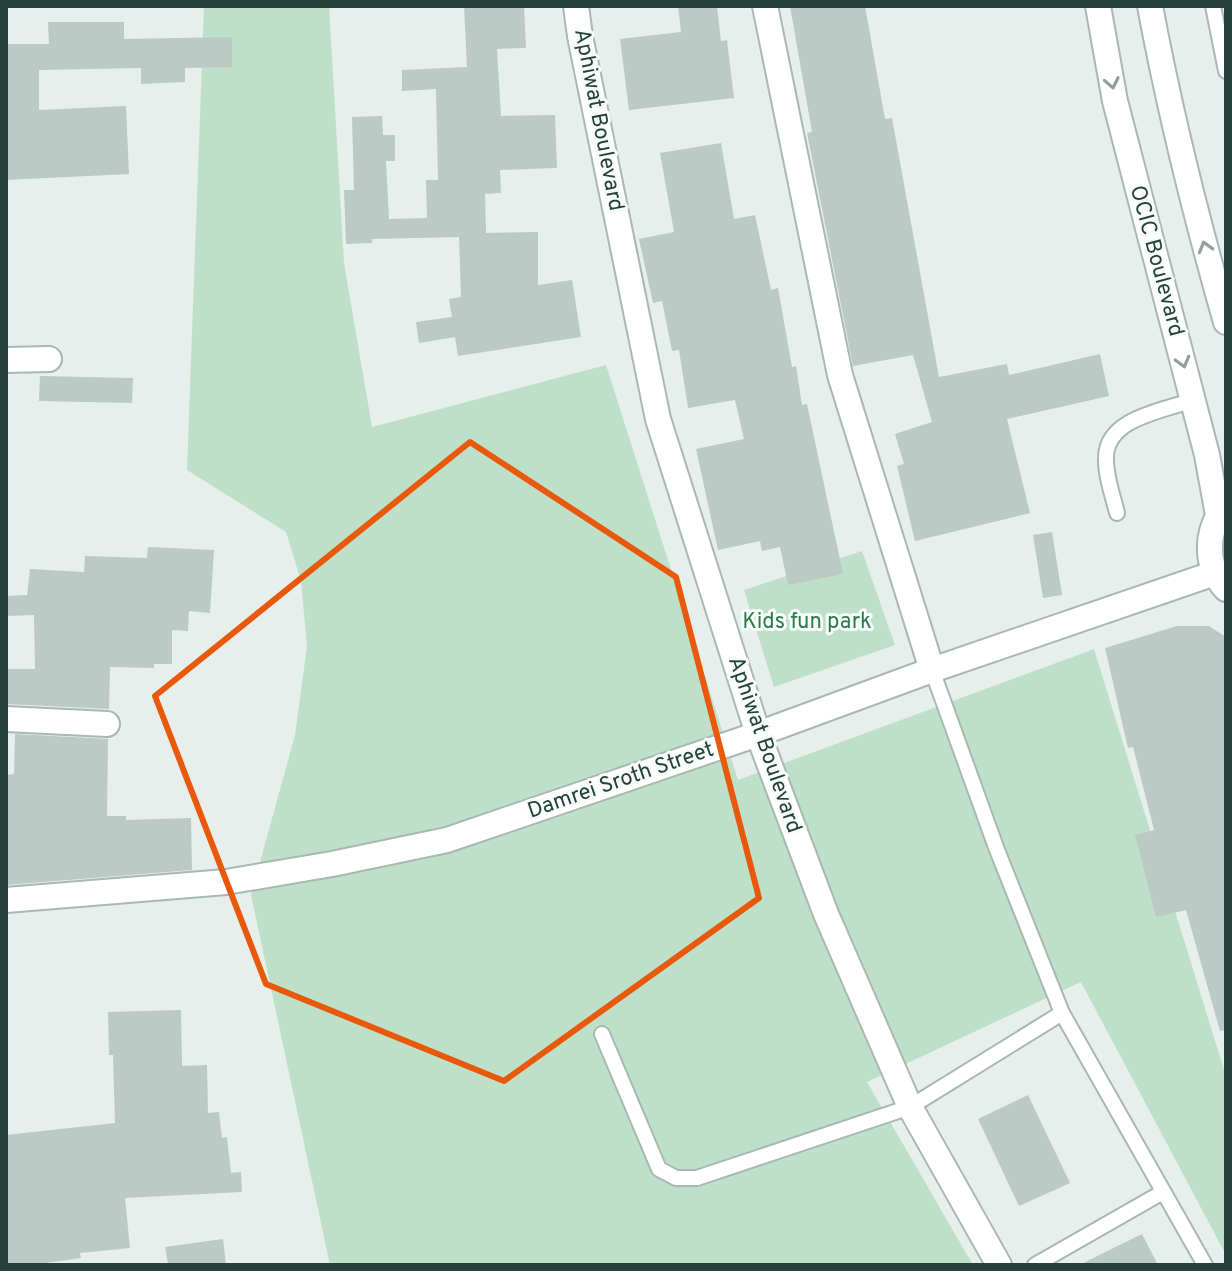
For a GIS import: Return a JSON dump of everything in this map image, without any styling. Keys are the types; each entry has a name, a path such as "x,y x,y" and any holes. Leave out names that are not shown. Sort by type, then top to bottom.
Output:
{"street":[{"name":"Aphiwat Boulevard","path":"576,6 658,419 758,734 826,914 910,1107 999,1265"},
{"path":"765,6 840,375 932,670"},
{"name":"OCIC Boulevard","path":"1098,6 1115,101 1222,510"},
{"path":"1150,6 1165,87 1197,220 1226,322"},
{"path":"6,360 49,359"},
{"path":"1221,581 1210,554 1211,534 1222,510"},
{"name":"Damrei Sroth Street","path":"6,900 226,882 447,840 758,734 932,670 1221,581"},
{"path":"6,719 107,724"}],"lane":[{"path":"1213,6 1226,71"},
{"path":"1117,513 1105,459 1109,441 1122,426 1193,400"},
{"path":"932,670 997,850 1062,1013 1205,1265"},
{"path":"602,1034 659,1169 676,1178 697,1178 910,1107 1062,1013"},
{"path":"1035,1265 1163,1192"}],"highlighted area":[{"path":"470,442 676,577 759,898 504,1081 266,984 155,696"}],"green space":[{"path":"204,6 329,6 344,263 372,427 606,365 738,780 1094,649 1226,1076 1226,1255 1081,982 867,1082 973,1265 330,1265 251,895 295,735 307,646 301,581 286,532 187,470"},
{"name":"Kids fun park","path":"862,551 895,645 774,687 744,590"}],"building":[{"path":"464,6 524,6 526,48 497,49 501,116 555,115 557,168 500,170 501,193 485,194 486,233 538,232 538,285 572,280 581,337 458,356 455,337 419,343 416,322 452,317 449,299 461,297 459,237 372,239 372,243 346,244 344,190 354,190 352,117 382,116 383,135 395,135 395,161 386,161 389,219 427,218 426,180 438,180 436,89 402,91 402,70 467,67"},
{"path":"678,6 717,6 721,41 727,40 734,98 629,110 620,39 681,32"},
{"path":"790,6 865,6 885,119 892,118 939,377 1007,364 1009,375 1100,354 1109,396 1007,419 1030,513 915,541 897,466 904,464 895,434 932,422 913,355 853,366 807,133 812,132"},
{"path":"48,22 124,22 124,39 232,37 232,67 185,68 185,82 141,84 141,68 39,70 39,110 126,106 129,174 6,180 6,44 49,44"},
{"path":"721,143 734,219 755,215 771,290 778,288 792,367 796,366 802,405 807,404 843,574 788,585 780,547 762,551 760,541 718,550 696,449 744,439 735,400 688,408 679,350 672,351 662,301 653,303 639,239 674,232 660,153"},
{"path":"40,376 133,378 132,403 39,401"},
{"path":"1052,532 1062,595 1043,598 1033,535"},
{"path":"148,547 214,550 210,613 189,611 188,631 172,630 172,664 154,664 154,668 110,667 109,709 6,704 6,669 35,669 34,615 6,616 6,596 27,595 30,569 84,572 85,556 147,558"},
{"path":"1177,626 1209,626 1226,637 1226,1030 1220,1031 1186,910 1156,917 1135,835 1154,830 1133,747 1128,748 1105,648"},
{"path":"15,734 108,739 107,816 126,816 126,820 191,818 192,870 6,885 6,775 14,774"},
{"path":"181,1010 182,1066 207,1065 208,1113 219,1112 222,1138 227,1137 231,1173 241,1172 242,1192 125,1198 130,1248 80,1253 81,1258 32,1265 6,1265 6,1135 115,1123 108,1012"},
{"path":"1028,1095 1070,1183 1019,1206 978,1119"},
{"path":"1142,1234 1158,1265 1079,1265"},
{"path":"223,1239 226,1265 168,1265 165,1247"}]}
